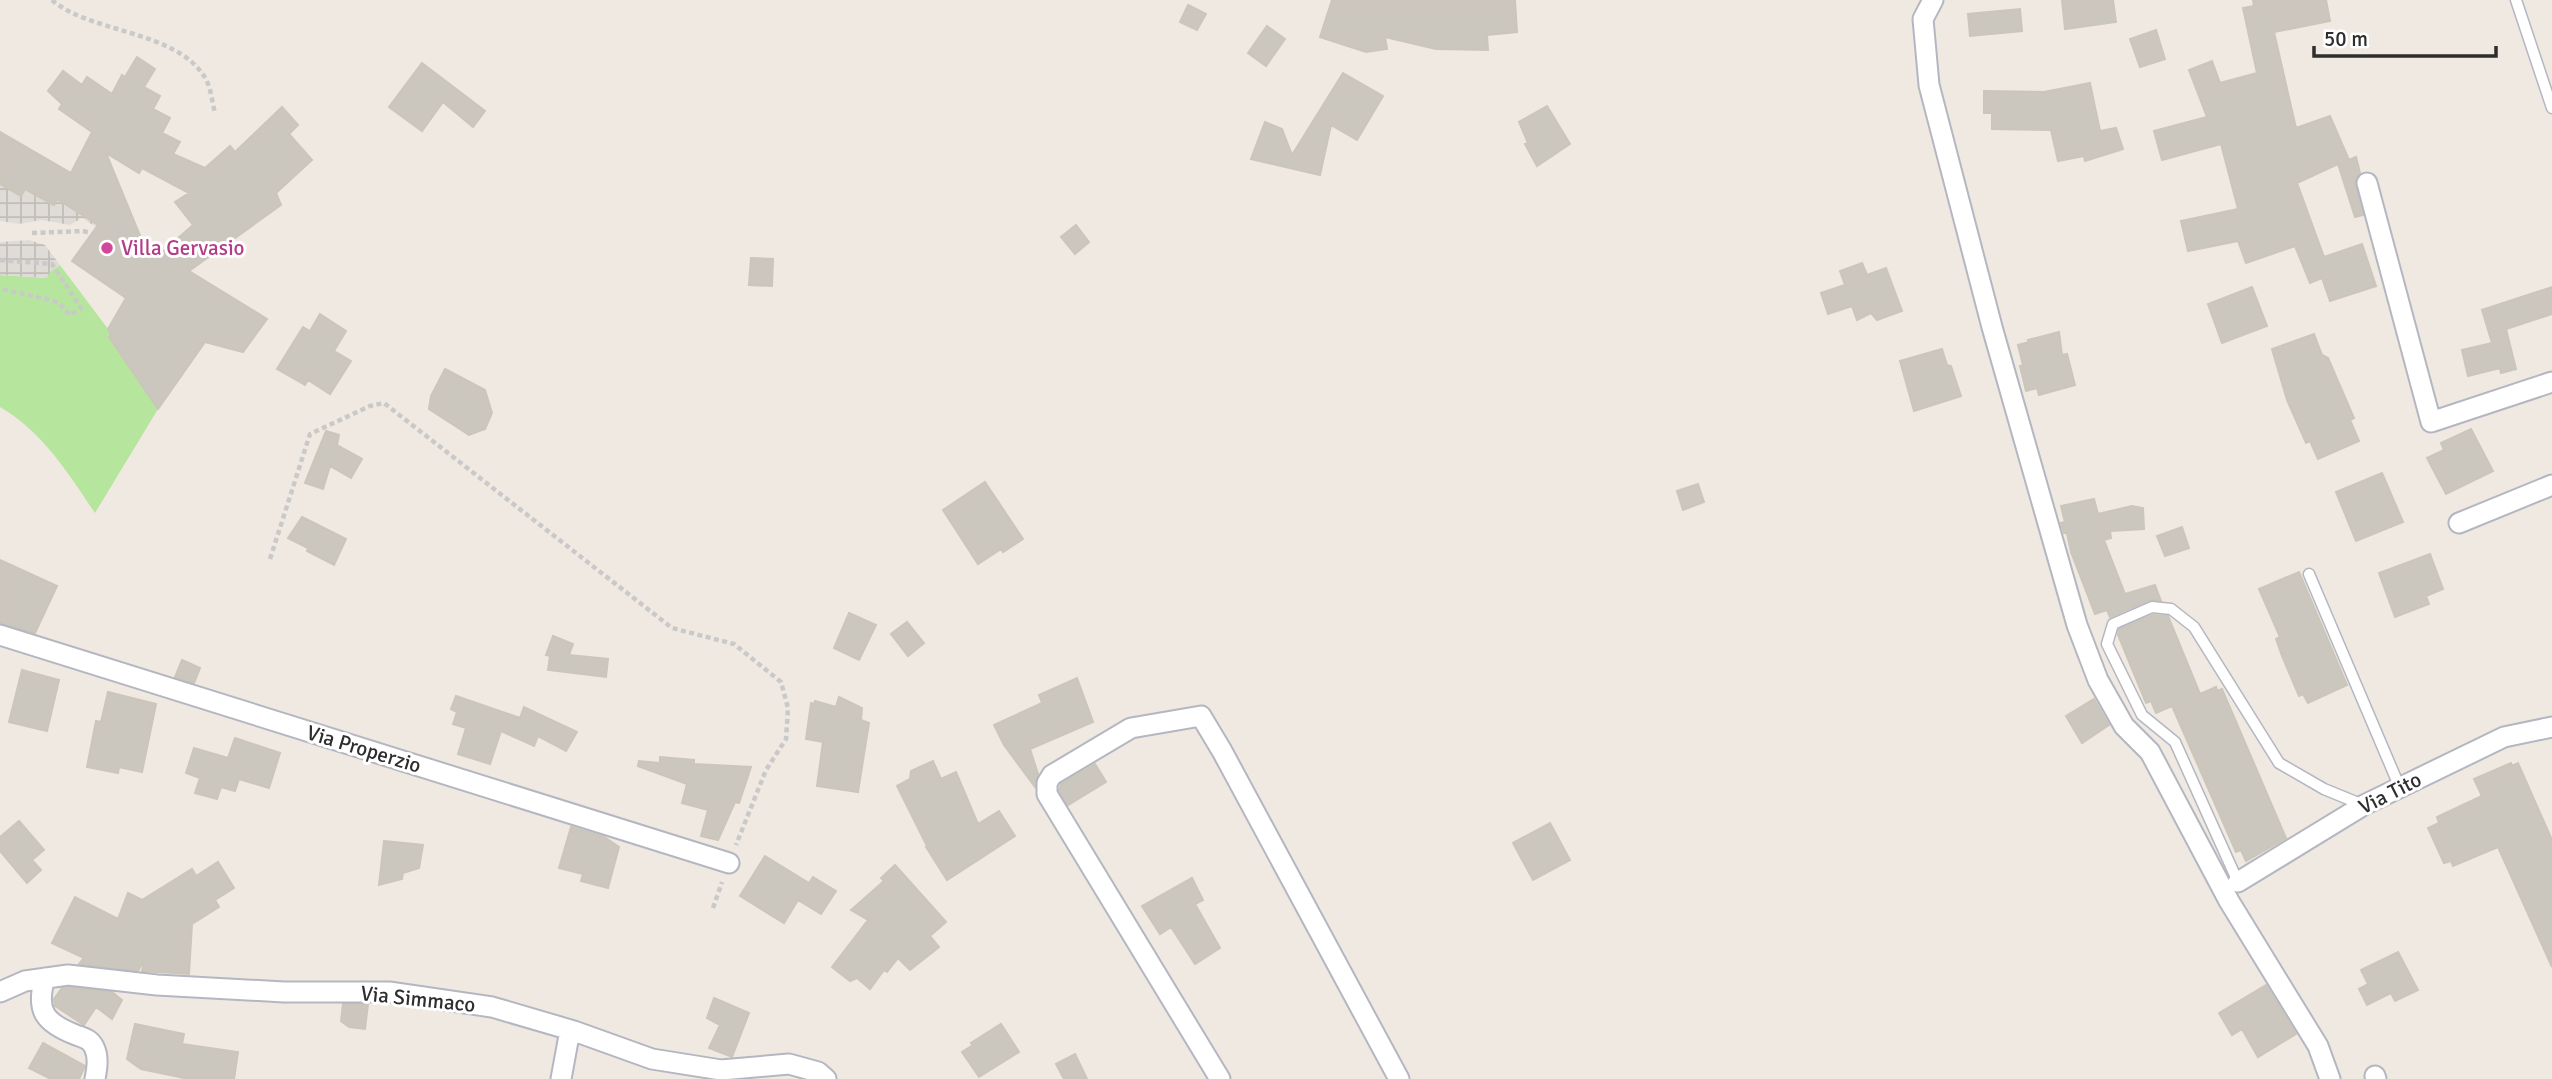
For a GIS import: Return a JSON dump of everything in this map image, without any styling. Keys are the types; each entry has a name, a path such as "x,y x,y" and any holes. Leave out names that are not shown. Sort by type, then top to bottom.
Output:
{"street":[{"path":"1933,0 1923,19 1929,85 1992,327 2077,625 2098,680 2124,726 2150,752 2229,901 2318,1046 2330,1079"},
{"path":"2367,183 2431,422 2552,382"},
{"path":"2459,523 2552,485"},
{"name":"Via Properzio","path":"0,635 729,863"},
{"path":"1220,1079 1046,794 1047,783 1052,775 1130,727 1200,716 1222,751 1399,1079"},
{"name":"Via Tito","path":"2238,882 2364,805 2504,737 2552,727"},
{"name":"Via Simmaco","path":"0,992 25,982 68,975 157,985 284,992 389,992 492,1007 570,1030 652,1059 721,1070 789,1064 818,1072 826,1079"},
{"path":"45,978 40,996 43,1012 51,1023 87,1039 94,1047 97,1059 95,1079"},
{"path":"561,1079 570,1030"}],"lane":[{"path":"2516,0 2552,108"},
{"path":"2309,574 2400,788"},
{"path":"2238,882 2175,743 2142,715 2107,643 2113,625 2152,607 2171,609 2194,627 2279,763 2324,789 2364,805"}],"path":[{"path":"52,0 59,7 82,17 144,37 188,59 206,77 215,113"},
{"path":"32,233 92,233"},
{"path":"0,260 52,264 81,307 70,315 52,300 0,289"},
{"path":"270,559 310,434 370,406 384,403 672,628 734,644 781,682 788,708 786,739 766,770 729,863"}],"green space":[{"path":"60,265 108,329 111,334 109,337 158,409 95,513 42,441 0,407 0,275 46,278"}],"shaded area":[{"path":"0,184 21,196 25,189 54,205 58,198 98,225 96,227 82,218 70,225 41,220 19,224 0,221"},
{"path":"29,240 45,245 60,265 46,278 0,275 0,242"}],"building":[{"path":"1332,0 1515,0 1517,32 1487,35 1488,50 1436,49 1385,37 1387,49 1366,52 1320,37"},
{"path":"2062,0 2113,0 2116,22 2065,29"},
{"path":"2253,0 2326,0 2330,21 2274,32 2296,128 2330,116 2349,160 2356,157 2360,173 2355,179 2355,185 2363,215 2355,217 2338,164 2297,183 2324,257 2362,244 2376,286 2330,301 2322,278 2310,283 2295,246 2246,263 2238,241 2188,251 2181,221 2238,209 2221,144 2162,160 2154,131 2207,117 2189,70 2212,61 2220,83 2257,73 2243,8 2254,6"},
{"path":"1188,5 1206,14 1197,30 1180,22"},
{"path":"2020,9 2022,31 1970,36 1968,14"},
{"path":"1267,26 1285,39 1266,66 1248,53"},
{"path":"2156,30 2165,59 2140,67 2130,39"},
{"path":"137,57 155,69 144,87 160,96 153,109 170,118 162,133 180,142 173,154 205,168 230,146 235,152 282,107 298,125 289,134 312,160 276,193 281,205 189,271 267,319 243,352 205,342 158,409 109,337 111,334 108,329 126,298 72,261 98,225 57,199 54,205 25,189 21,196 0,184 0,132 71,173 92,132 59,109 62,104 48,91 63,71 82,85 87,77 112,94 122,75 125,77","holes":["106,153 139,173 142,168 189,193 175,202 193,225 160,254 143,243"]},
{"path":"422,63 485,111 473,127 443,102 422,131 389,107"},
{"path":"1343,73 1383,96 1357,140 1331,125 1320,175 1251,159 1265,122 1282,129 1292,155"},
{"path":"2090,83 2100,131 2116,128 2123,149 2085,161 2084,156 2058,161 2051,130 1992,129 1992,113 1984,113 1984,91 2044,92"},
{"path":"1547,106 1570,144 1537,166 1525,144 1528,143 1519,122"},
{"path":"1076,225 1089,242 1075,254 1061,237"},
{"path":"751,258 773,259 772,286 749,285"},
{"path":"1862,263 1867,275 1886,268 1902,311 1877,320 1871,313 1857,320 1852,306 1828,314 1821,293 1845,285 1840,271"},
{"path":"2252,287 2267,326 2222,343 2208,304"},
{"path":"2552,287 2552,314 2506,329 2516,369 2501,373 2500,368 2468,376 2462,350 2492,343 2482,310"},
{"path":"320,314 346,331 334,351 351,361 330,394 308,380 305,385 277,369 303,327 310,331"},
{"path":"2059,332 2062,355 2067,354 2075,385 2039,395 2037,388 2026,391 2018,345"},
{"path":"2314,334 2322,355 2328,358 2354,418 2350,420 2359,441 2318,459 2310,441 2306,443 2287,400 2272,349"},
{"path":"1942,349 1961,396 1914,411 1900,361"},
{"path":"445,369 485,390 492,413 485,429 469,435 429,409 431,396"},
{"path":"2471,429 2493,471 2446,494 2427,458 2444,450 2441,443"},
{"path":"326,431 339,435 337,445 362,459 351,478 330,466 323,489 305,483"},
{"path":"2382,473 2403,522 2356,541 2336,492"},
{"path":"985,482 1023,539 978,564 943,510"},
{"path":"1698,484 1704,502 1683,510 1677,491"},
{"path":"2094,499 2098,514 2132,506 2143,508 2144,529 2110,531 2111,538 2104,540 2125,594 2155,585 2161,601 2149,600 2110,617 2107,610 2095,614 2071,552 2067,533 2064,533 2061,523 2065,522 2061,506"},
{"path":"302,517 346,539 334,565 288,538"},
{"path":"2182,527 2189,548 2165,556 2157,536"},
{"path":"2430,554 2443,589 2426,596 2429,604 2395,617 2379,573"},
{"path":"0,560 57,586 35,633 0,623"},
{"path":"2299,572 2347,685 2308,703 2303,694 2299,696 2276,639 2280,637 2259,589"},
{"path":"849,613 876,625 859,660 834,648"},
{"path":"2153,615 2168,616 2200,694 2216,687 2217,691 2222,689 2286,838 2246,861 2241,850 2236,852 2172,706 2156,713 2151,701 2146,703 2118,635 2119,629"},
{"path":"907,622 924,643 908,656 891,634"},
{"path":"553,636 573,644 569,655 608,659 606,677 548,670 550,656 546,655"},
{"path":"182,660 200,668 194,683 175,677"},
{"path":"22,670 59,680 47,731 9,722"},
{"path":"1077,678 1093,722 1030,749 1038,774 1035,787 1004,745 994,725 1042,703 1039,695"},
{"path":"108,692 156,704 142,772 119,767 118,773 87,767 96,721 101,722"},
{"path":"456,696 520,718 524,707 577,732 566,751 538,736 534,746 501,731 490,764 458,754 466,728 453,724 457,712 451,709"},
{"path":"839,697 862,708 861,720 869,723 858,792 817,786 823,742 806,739 811,703 814,704 815,701 836,707"},
{"path":"2094,699 2109,725 2082,743 2066,716"},
{"path":"235,738 280,753 269,788 239,779 235,791 221,787 217,799 195,793 200,778 186,773 194,748 228,758"},
{"path":"660,757 694,760 694,764 751,767 739,803 735,802 718,840 701,836 708,810 682,803 687,784 638,766 639,761 660,763"},
{"path":"933,761 941,779 956,772 978,824 999,811 1015,836 947,880 926,847 897,786 910,779 911,771"},
{"path":"2511,763 2512,766 2518,763 2552,840 2552,967 2498,847 2453,866 2451,861 2444,863 2428,828 2439,823 2437,817 2482,796 2474,779"},
{"path":"1095,764 1106,782 1068,805 1059,790 1061,784"},
{"path":"19,821 44,850 32,860 41,870 27,883 0,851 0,837"},
{"path":"1550,823 1570,860 1533,880 1513,843"},
{"path":"571,827 604,837 619,847 608,888 581,881 583,874 559,868"},
{"path":"384,841 423,845 419,868 403,873 402,879 379,885"},
{"path":"765,856 809,883 813,877 836,891 821,914 798,900 784,923 740,896"},
{"path":"218,862 234,888 215,900 219,907 192,924 189,974 142,971 145,959 138,971 79,964 84,958 52,943 75,897 118,919 128,893 142,900 192,869 196,876"},
{"path":"895,865 946,922 930,936 939,947 910,970 898,958 887,972 884,970 870,989 857,978 850,981 832,967 868,920 851,910 884,881 881,878"},
{"path":"1192,878 1203,900 1195,904 1220,948 1195,964 1171,927 1160,934 1142,906"},
{"path":"2398,952 2418,990 2395,1001 2391,993 2367,1005 2359,989 2368,984 2361,970"},
{"path":"2266,985 2296,1034 2258,1057 2242,1029 2232,1035 2219,1013"},
{"path":"62,988 112,992 122,1000 112,1019 96,1007 84,1025 55,1006 54,999"},
{"path":"714,998 749,1013 732,1057 709,1048 720,1025 707,1018"},
{"path":"343,1004 368,1004 365,1029 349,1027 341,1021"},
{"path":"135,1024 184,1034 182,1044 238,1052 234,1079 189,1079 141,1069 127,1059"},
{"path":"1001,1024 1019,1052 979,1077 962,1052"},
{"path":"43,1043 85,1066 79,1079 51,1079 29,1068"},
{"path":"1075,1054 1087,1079 1064,1079 1056,1064"}],"place":[{"name":"Villa Gervasio","path":"107,248"}]}
